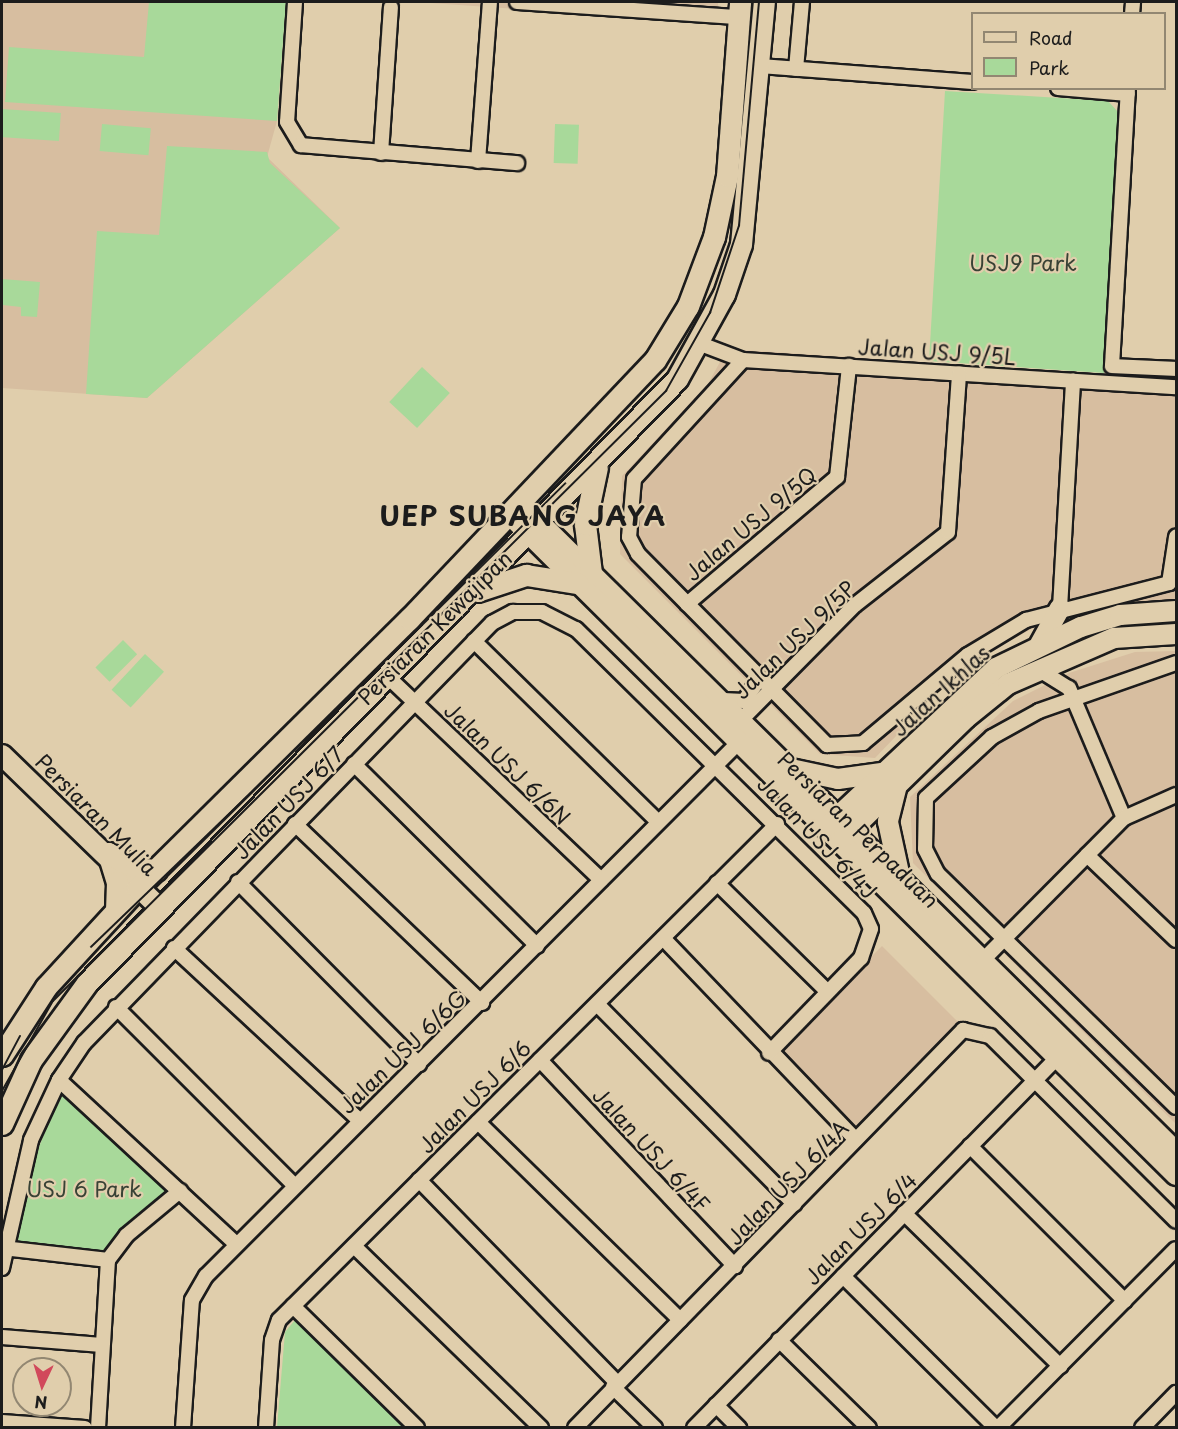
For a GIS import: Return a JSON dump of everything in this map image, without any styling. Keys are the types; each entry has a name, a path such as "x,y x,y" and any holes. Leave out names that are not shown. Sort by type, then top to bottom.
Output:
{"main road":[{"name":"Persiaran Kewajipan","path":"2,1124 50,1031 87,983 386,675 470,594 533,527 653,408 698,343 724,294 741,244 760,66 764,2"},
{"name":"Persiaran Kewajipan","path":"761,44 770,2"},
{"name":"Persiaran Kewajipan","path":"2,1054 46,987 116,910 633,389 672,335 701,280 727,176 740,9"},
{"path":"470,594 526,575 584,578 585,524 600,461"},
{"name":"Persiaran Perpaduan","path":"515,510 584,578 737,744 839,829 900,876 1057,1058 1176,1175"},
{"name":"Persiaran Perpaduan","path":"584,578 723,700 788,768 839,829 977,965 1176,1152"},
{"path":"1040,644 1060,608 1080,627"},
{"name":"Jalan Ikhlas","path":"839,829 891,777 978,682 1040,644 1080,627 1120,615 1176,611"},
{"name":"Jalan Ikhlas","path":"891,777 990,697 1035,669 1114,638 1176,634"},
{"name":"Persiaran Mulia","path":"4,760 108,853 137,888 159,907"},
{"path":"788,768 838,779 891,777 888,822 900,876"},
{"path":"108,853 136,868 156,870"},
{"path":"108,853 117,882 116,910"}],"street":[{"path":"295,2 286,113 293,139 311,148 518,163"},
{"path":"478,161 490,2"},
{"path":"517,2 740,9"},
{"path":"796,69 802,2"},
{"path":"381,153 391,7"},
{"path":"760,66 971,82"},
{"path":"1105,90 1128,91 1112,366 1176,369"},
{"name":"Jalan USJ 9/5L","path":"698,343 743,360 1176,387"},
{"path":"743,360 630,486 631,544 823,743 858,746 995,636 1060,608 1169,583 1176,537"},
{"name":"Jalan USJ 9/5Q","path":"687,604 837,477 849,366"},
{"name":"Jalan USJ 9/5P","path":"741,720 855,605 948,532 958,373"},
{"path":"1060,608 1073,380"},
{"name":"Jalan USJ 6/7","path":"2,1268 3,1248 22,1166 58,1080 116,1007 474,641 513,612 542,612 566,621 717,764"},
{"path":"474,641 658,822"},
{"path":"1176,663 1017,721 926,798 924,849 930,865 1176,1107"},
{"path":"1035,669 1064,683 1124,818"},
{"name":"Jalan USJ 6/6N","path":"386,675 601,880"},
{"path":"723,700 744,701 760,678"},
{"name":"Jalan USJ 6/6G","path":"183,1428 192,1300 236,1244 482,1003 737,744"},
{"path":"354,764 537,946"},
{"name":"Jalan USJ 6/4J","path":"717,764 864,913 871,929 861,958 769,1053"},
{"path":"977,965 1124,818 1176,795"},
{"path":"295,824 482,1003"},
{"name":"Jalan USJ 6/6","path":"266,1428 274,1329 293,1306 777,824"},
{"path":"1087,855 1176,940"},
{"path":"238,882 419,1064"},
{"path":"717,883 827,991"},
{"path":"663,938 769,1053 856,1140"},
{"path":"174,948 360,1121"},
{"path":"597,1004 794,1204"},
{"path":"116,1007 295,1185"},
{"name":"Jalan USJ 6/4A","path":"575,1428 963,1030 990,1036 1035,1081"},
{"name":"Jalan USJ 6/4","path":"693,1428 1057,1058"},
{"name":"Jalan USJ 6/4F","path":"540,1060 735,1266"},
{"path":"58,1080 236,1244"},
{"path":"1035,1081 1176,1221"},
{"path":"478,1122 680,1320"},
{"path":"970,1146 1125,1301"},
{"path":"419,1180 655,1428"},
{"path":"98,1428 108,1260 127,1235 180,1191"},
{"path":"904,1213 1060,1366"},
{"path":"354,1246 541,1428"},
{"path":"3,1248 108,1260"},
{"path":"843,1276 997,1428 1176,1249"},
{"path":"293,1306 417,1428"},
{"path":"2,1337 102,1345"},
{"path":"780,1340 869,1428"},
{"path":"1142,1428 1176,1393"},
{"path":"716,1405 739,1428"},
{"path":"2,1422 85,1428"}],"shaded area":[{"path":"2,2 286,2 277,121 267,157 340,228 147,398 2,388"},
{"path":"416,2 718,2 719,24 544,11"},
{"path":"727,349 1176,379 1176,599 1095,605 1045,622 988,652 943,687 875,758 820,754 620,554 622,476 708,384"},
{"path":"1176,651 1176,1124 913,863 910,797 1013,701 1069,673 1135,652"},
{"path":"882,946 959,1023 855,1127 778,1050"}],"green space":[{"path":"149,2 286,2 277,121 5,102 9,47 144,57"},
{"name":"USJ9 Park","path":"945,91 1108,101 1119,113 1104,373 929,361"},
{"path":"2,109 61,113 59,141 2,137"},
{"path":"102,124 151,128 148,155 100,151"},
{"path":"555,124 579,125 578,164 554,163"},
{"path":"167,146 267,152 270,163 340,228 147,398 86,394 97,231 159,235"},
{"path":"2,279 40,282 37,317 21,316 21,307 3,305 2,315"},
{"path":"422,367 450,393 417,428 389,402"},
{"path":"123,640 137,654 110,682 95,668"},
{"path":"145,654 164,672 131,708 112,690"},
{"name":"USJ 6 Park","path":"61,1091 169,1189 130,1220 104,1253 7,1245 31,1154 35,1157"},
{"path":"295,1320 405,1427 277,1427 285,1332"}],"tram line":[{"path":"2,1091 53,1001 666,391 710,313 739,226 759,2"},
{"path":"305,741 565,484"},
{"path":"91,947 247,797"},
{"path":"2,1070 20,1036"}],"district":[{"name":"UEP SUBANG JAYA","path":"523,515"}]}
